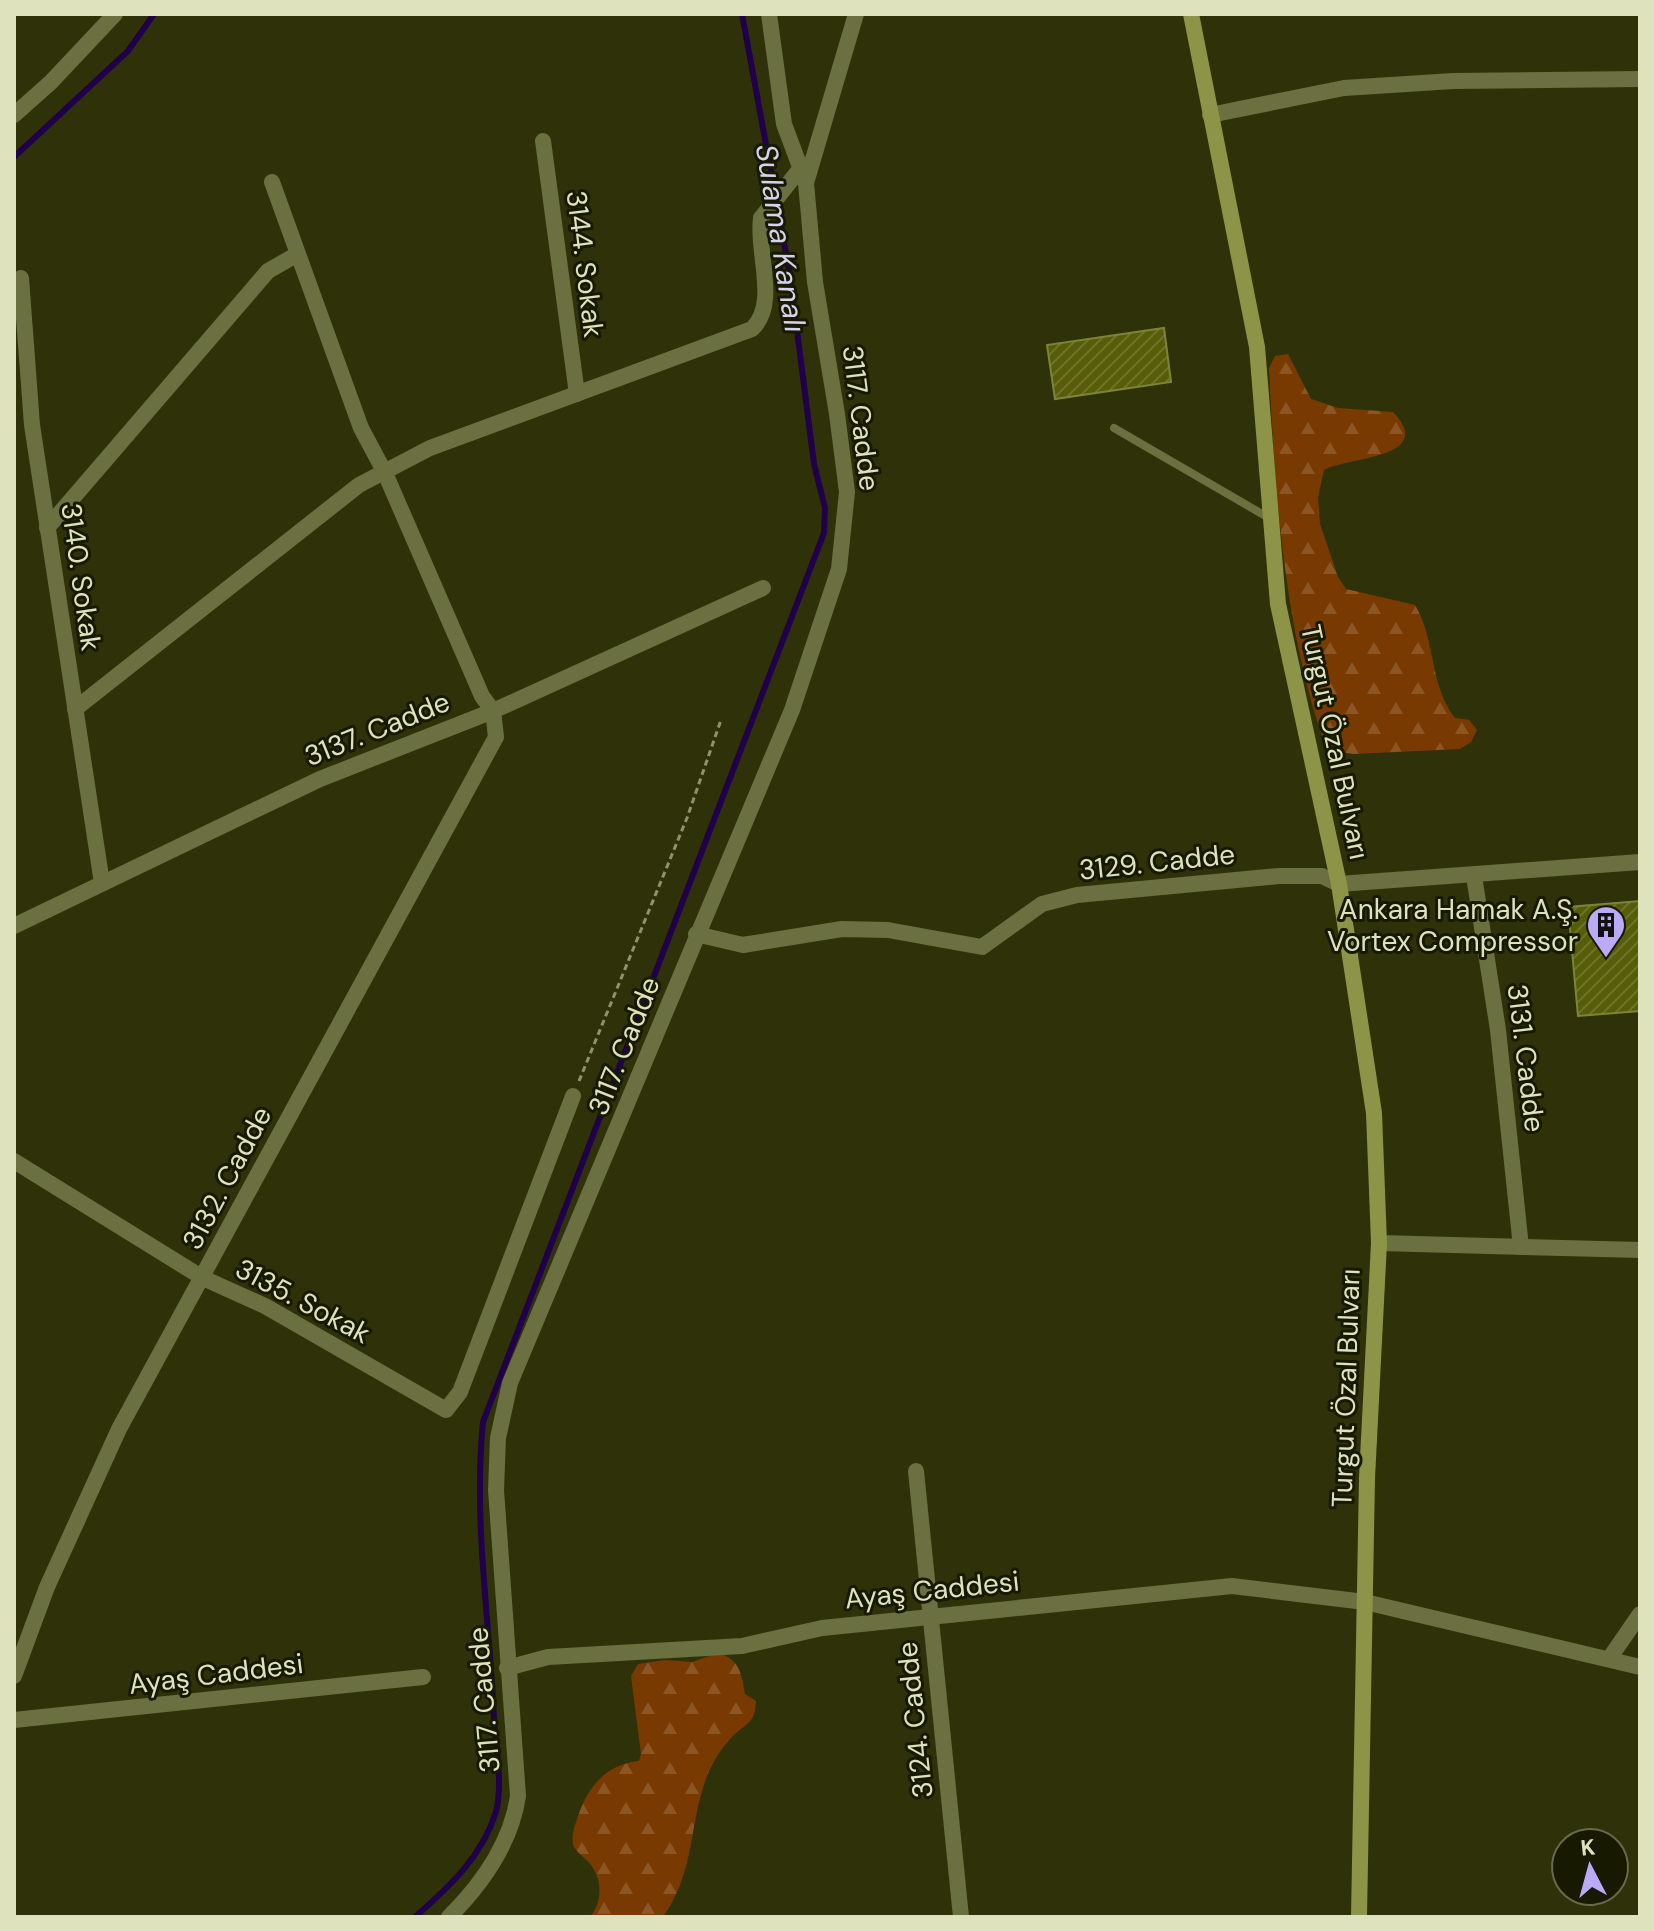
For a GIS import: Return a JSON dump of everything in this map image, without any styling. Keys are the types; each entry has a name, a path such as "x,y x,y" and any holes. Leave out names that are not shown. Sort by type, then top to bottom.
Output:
{"street":[{"path":"14,115 51,82 115,14"},
{"path":"769,14 784,124 803,176"},
{"path":"75,709 359,485 430,448 752,329 762,320 765,300 761,218 803,176 856,14"},
{"name":"Turgut Özal Bulvarı","path":"1191,14 1257,347 1278,604 1339,884 1374,1113 1379,1243 1365,1602 1359,1917"},
{"path":"1210,115 1344,88 1453,81 1640,79"},
{"name":"3144. Sokak","path":"543,141 577,394"},
{"name":"3117. Cadde","path":"449,1917 488,1869 514,1823 518,1796 507,1668 496,1465 510,1383 792,710 839,569 847,492 815,282 803,176"},
{"path":"272,182 361,428 385,473 482,696 493,711"},
{"path":"47,528 268,271 296,255"},
{"name":"3140. Sokak","path":"21,278 32,425 102,883"},
{"name":"3137. Cadde","path":"14,926 320,779 493,711 763,588"},
{"name":"3132. Cadde","path":"14,1676 47,1587 119,1429 496,737 493,711"},
{"name":"3129. Cadde","path":"696,934 743,945 842,929 888,930 982,947 1042,904 1077,895 1279,876 1322,876 1339,884 1640,862"},
{"name":"3131. Cadde","path":"1474,876 1498,1030 1521,1247"},
{"name":"3135. Sokak","path":"14,1161 203,1278 265,1306 446,1410 460,1392 573,1096"},
{"path":"1379,1243 1640,1250"},
{"name":"3124. Cadde","path":"916,1471 961,1917"},
{"name":"Ayaş Caddesi","path":"507,1668 548,1657 742,1646 822,1628 1232,1586 1365,1602 1640,1667"},
{"path":"1609,1659 1640,1614"},
{"name":"Ayaş Caddesi","path":"14,1720 423,1677"}],"lane":[{"path":"1114,428 1270,518"}],"path":[{"path":"573,1096 687,818 721,720"}],"green space":[{"path":"1288,354 1311,399 1338,408 1393,412 1404,427 1404,439 1396,448 1324,470 1318,497 1320,524 1338,577 1346,589 1415,605 1422,619 1436,677 1447,705 1455,718 1469,720 1477,730 1471,742 1460,749 1353,754 1327,750 1312,705 1291,610 1279,512 1269,368 1275,356"},
{"path":"718,1653 735,1663 745,1694 756,1701 754,1714 727,1743 709,1771 686,1865 674,1899 663,1917 590,1917 597,1905 599,1885 591,1865 574,1847 573,1831 587,1796 600,1779 617,1767 639,1761 641,1754 631,1676 638,1664 665,1660 692,1662"}],"building":[{"path":"1164,328 1171,382 1055,399 1047,345"},
{"name":"Ankara Hamak A.Ş. Vortex Compressor","path":"1640,901 1640,1011 1578,1016 1568,907"}],"waterway":[{"name":"Sulama Kanalı","path":"14,157 128,51 154,14"},
{"path":"415,1917 473,1857 490,1828 498,1801 481,1534 483,1422 824,533 825,508 814,464 790,275 742,14"}],"place":[{"name":"Ankara Hamak A.Ş. Vortex Compressor","path":"1606,959"}]}
